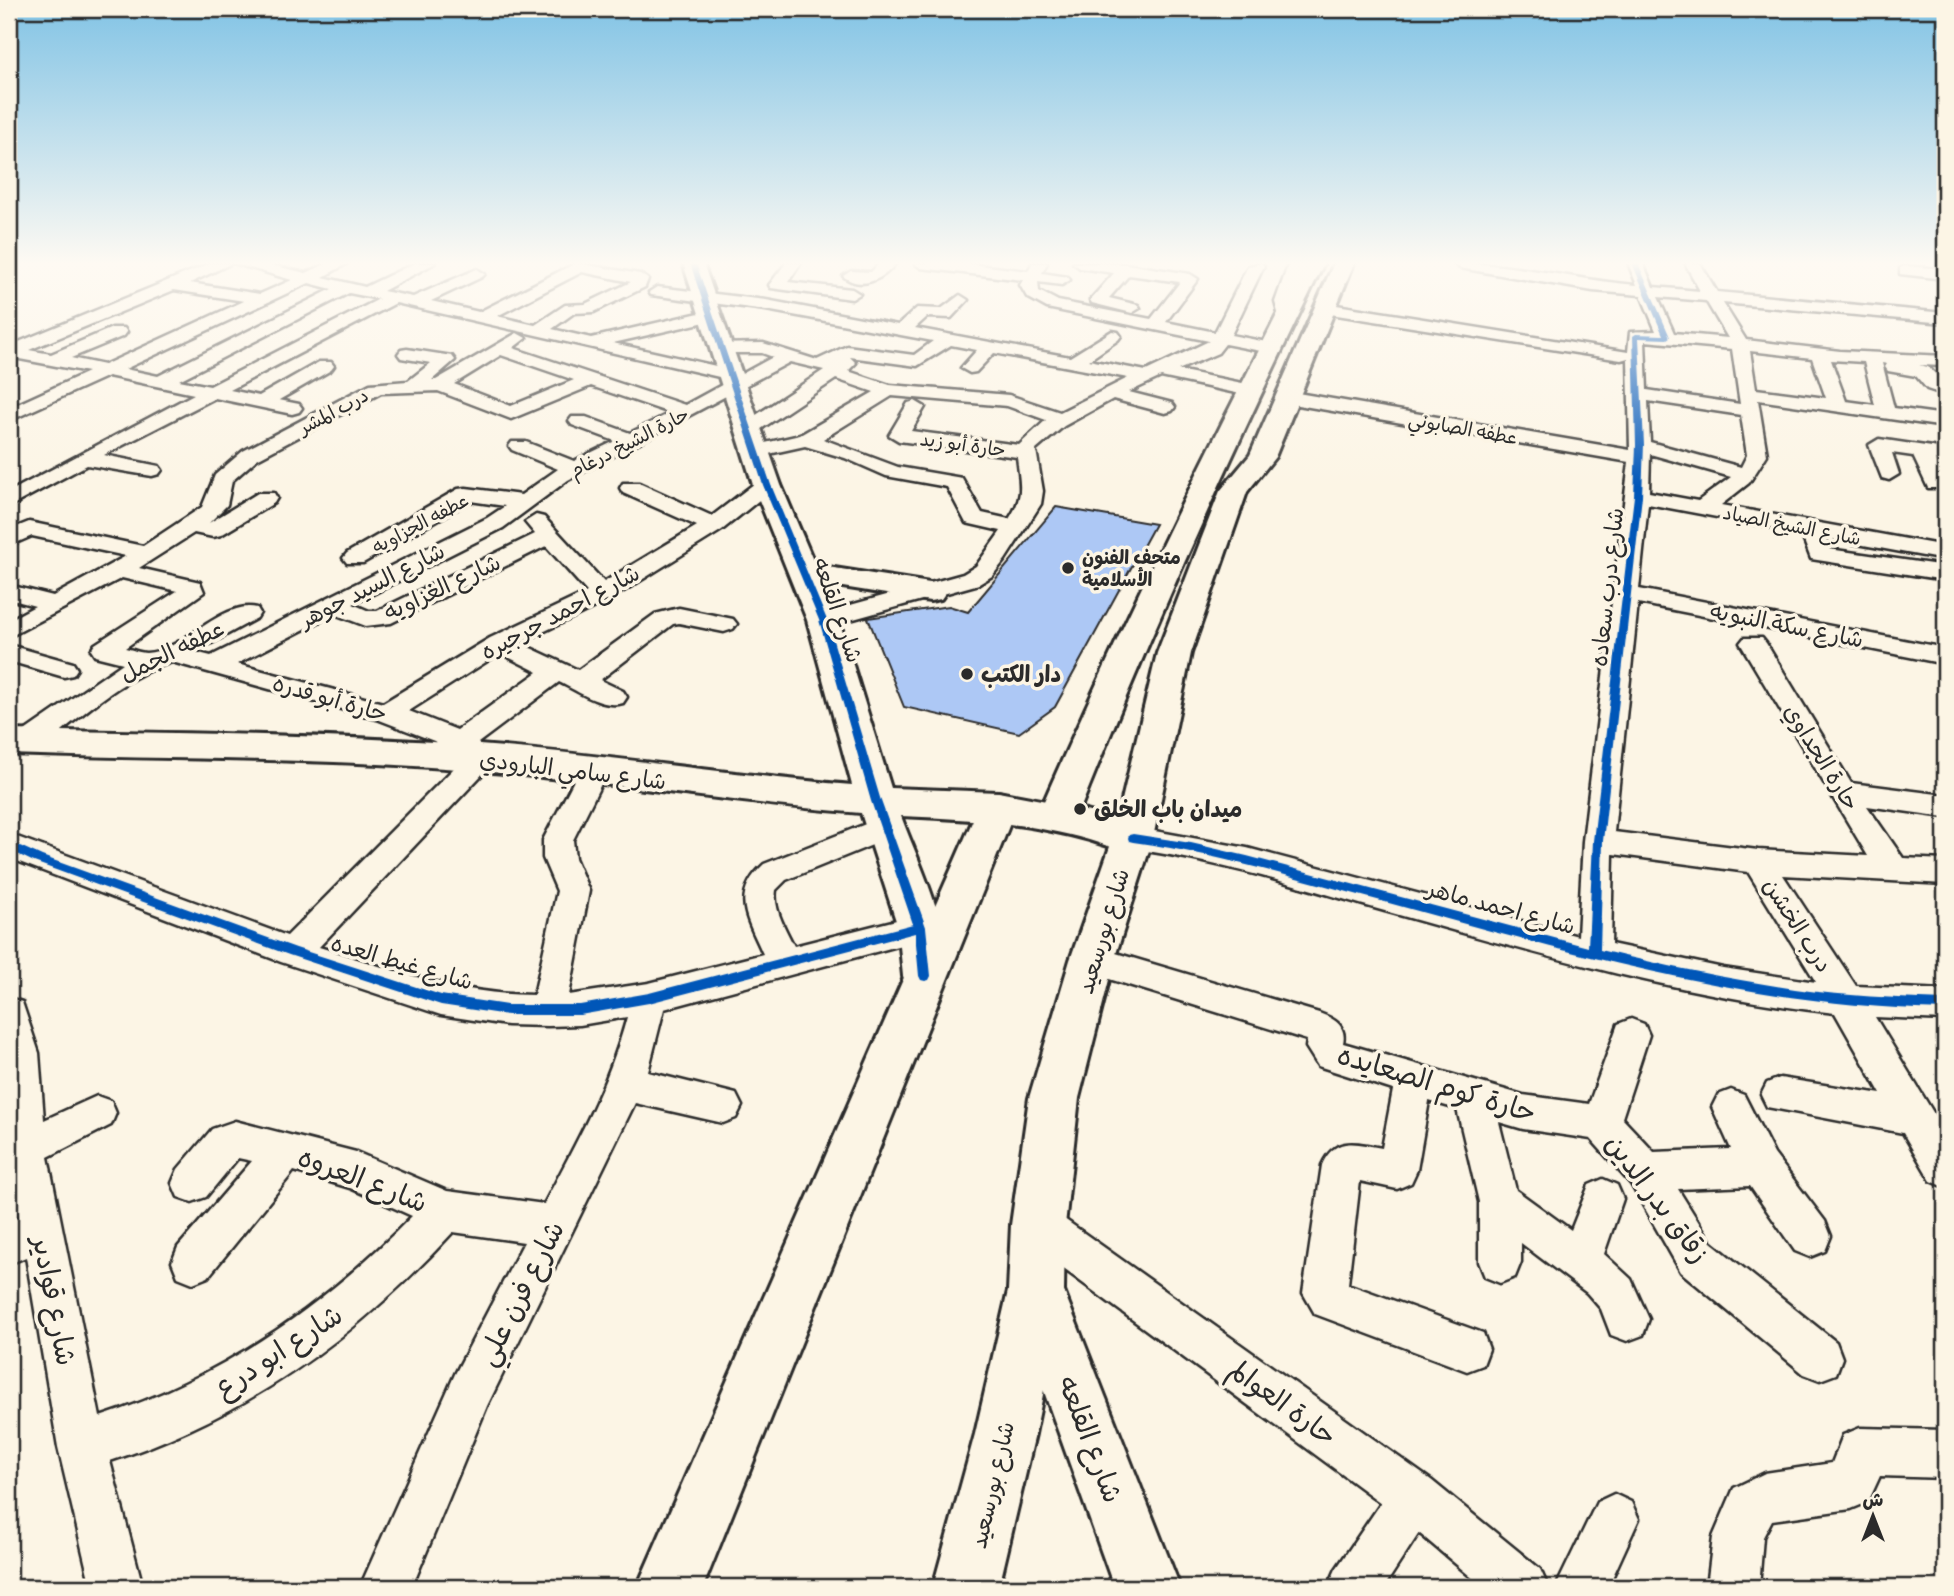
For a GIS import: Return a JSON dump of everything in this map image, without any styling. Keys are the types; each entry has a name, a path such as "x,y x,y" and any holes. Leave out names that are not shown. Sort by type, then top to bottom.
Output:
{"main road":[{"name":"شارع القلعه","path":"716,337 767,485 823,620 923,951"},
{"name":"شارع بورسعيد","path":"1270,407 1271,348 1274,337"},
{"name":"شارع بورسعيد","path":"966,1587 1005,1434 1036,1291 1038,1225 1054,1098 1092,960 1133,838 1174,653 1199,579 1234,491 1262,457 1282,337"},
{"name":"شارع بورسعيد","path":"1057,817 1119,666 1232,426 1270,407"},
{"path":"1232,426 1270,407"},
{"path":"803,572 930,592"},
{"name":"شارع سامي البارودي","path":"19,742 470,751 592,772 881,814 998,806 1057,817 1133,838"},
{"path":"670,1587 923,951 998,806"},
{"name":"شارع القلعه","path":"1036,1291 1147,1587"}],"street":[{"path":"9,352 45,337"},
{"path":"52,360 105,337"},
{"path":"9,415 176,337"},
{"path":"160,382 248,337"},
{"path":"289,337 310,342"},
{"path":"9,501 84,458 319,337"},
{"path":"440,385 521,337"},
{"path":"567,337 727,370 763,348 819,366 844,351 917,361 948,339"},
{"path":"590,343 602,337"},
{"name":"عطفه الصابوني","path":"940,337 1155,374 1270,407 1640,452 1745,475"},
{"path":"1074,362 1109,337"},
{"path":"1548,337 1621,355"},
{"name":"شارع درب سعاده","path":"1594,954 1598,842 1629,594 1638,496 1640,452 1636,337"},
{"path":"1671,337 1740,345 1819,348 1922,371 1934,385 1945,389"},
{"path":"1702,508 1755,466 1758,455 1740,345 1736,337"},
{"path":"823,620 930,592 971,579 984,571 1030,504 1032,491 1026,452 1029,442 1041,432 1112,393 1212,349 1221,338 1271,348"},
{"path":"167,342 272,361"},
{"path":"970,368 990,347"},
{"path":"1819,348 1838,405"},
{"path":"499,349 687,412"},
{"name":"درب المشر","path":"9,630 147,554 215,508 225,475 259,449 311,425 377,388 440,385 511,413 583,377 622,350"},
{"path":"9,352 292,408"},
{"path":"751,440 804,391 862,353"},
{"path":"407,354 446,360 411,386"},
{"name":"حارة الشيخ درغام","path":"526,504 549,484 575,469 687,412 727,370 788,356"},
{"path":"1872,361 1945,360"},
{"path":"1872,361 1886,412"},
{"path":"261,402 325,366"},
{"path":"834,372 885,390 1009,401 1063,419"},
{"path":"806,440 884,394 885,390"},
{"path":"804,391 861,407"},
{"path":"1112,393 1165,407"},
{"path":"1637,394 1838,405 1945,421"},
{"name":"حارة أبو زيد","path":"915,407 899,435 1026,452"},
{"path":"579,421 632,440"},
{"path":"955,443 969,421"},
{"path":"751,440 806,440 852,454 893,472 955,482 974,518 1015,527"},
{"path":"1889,474 1879,445 1945,455"},
{"path":"519,446 575,469"},
{"path":"1921,450 1935,484"},
{"path":"84,458 152,470"},
{"name":"شارع احمد جرجيره","path":"387,713 499,643 602,594 714,525 767,485"},
{"path":"631,488 714,525"},
{"name":"عطفه الجزاويه","path":"355,558 466,494 526,504"},
{"name":"شارع الشيخ الصياد","path":"1638,496 1945,554"},
{"name":"درب المشر","path":"190,526 213,530 266,498"},
{"path":"526,504 548,536 602,594"},
{"name":"شارع السيد جوهر","path":"214,665 526,504"},
{"path":"1811,528 1817,552 1821,554 1945,573"},
{"path":"9,539 29,529 147,554"},
{"name":"شارع الغزاويه","path":"333,605 366,619 382,618 548,536"},
{"path":"118,569 192,587 192,592 176,605 104,650 146,661"},
{"path":"9,592 54,603"},
{"name":"شارع سكة النبويه","path":"1629,594 1945,656"},
{"name":"عطفه الجمل","path":"19,742 112,680 146,661 172,654 248,613"},
{"path":"293,952 470,751 568,676 664,619 678,615 724,624"},
{"path":"499,643 613,697"},
{"name":"حارة الجداوي","path":"1752,643 1842,792 1894,870"},
{"path":"9,653 64,669"},
{"name":"حارة أبو قدره","path":"172,654 387,713 444,734 470,751"},
{"path":"548,1011 573,891 570,878 559,858 558,840 592,772"},
{"path":"1842,792 1945,806"},
{"path":"784,962 761,906 759,894 764,883 775,872 881,814"},
{"name":"شارع احمد ماهر","path":"1133,838 1226,853 1594,954 1722,980 1846,1000 1945,1005"},
{"path":"1598,842 1758,862 1945,872"},
{"name":"شارع غيط العده","path":"9,845 38,859 293,952 441,1000 507,1010 580,1010 649,998 784,962 923,951"},
{"name":"درب الخشن","path":"1758,862 1846,1000 1945,1168"},
{"name":"حارة كوم الصعايده","path":"1092,960 1319,1028 1326,1035 1325,1047 1331,1055 1474,1100 1522,1112 1601,1123"},
{"name":"شارع فرن علي","path":"386,1587 471,1390 624,1084 649,998"},
{"name":"شارع قوادير","path":"9,1013 21,1053 27,1148 25,1237 117,1587"},
{"name":"زقاق بدر الدين","path":"1631,1035 1601,1123 1645,1171 1696,1257 1820,1358"},
{"path":"1414,1081 1396,1170 1348,1160 1342,1165 1325,1293 1327,1297 1467,1349"},
{"path":"624,1084 723,1106"},
{"path":"1780,1096 1915,1117"},
{"path":"1474,1100 1499,1202 1500,1262"},
{"path":"1731,1107 1760,1167 1810,1236"},
{"path":"27,1148 97,1113"},
{"name":"شارع العروه","path":"192,1183 231,1139 286,1150 356,1171 445,1211 554,1226"},
{"path":"193,1262 286,1150"},
{"path":"1645,1171 1760,1167"},
{"path":"1580,1262 1603,1199"},
{"path":"1499,1202 1611,1286 1627,1319"},
{"name":"شارع ابو درع","path":"82,1447 169,1417 252,1374 328,1324 394,1267 445,1211"},
{"name":"حارة العوالم","path":"1038,1225 1414,1497 1522,1587"},
{"path":"1732,1587 1738,1537 1751,1505 1765,1497 1851,1485 1856,1479 1856,1458 1860,1452 1945,1454"},
{"path":"1354,1587 1414,1497"},
{"path":"1582,1587 1614,1519"}],"building":[{"path":"1056,507 1155,524 1055,707 1019,733 904,707 868,618 949,606 968,612"}],"cycle path":[{"path":"718,337 767,485 823,620 876,801 920,927 925,976"},
{"path":"1594,954 1598,841 1638,496 1640,445 1636,337"},
{"path":"1133,838 1191,847 1247,860 1649,967 1797,994 1871,1002 1945,1005"},
{"path":"9,845 38,859 293,952 441,1000 507,1010 580,1010 649,998 920,927"}],"place":[{"name":"متحف الفنون الأسلامية","path":"1068,568"},
{"name":"دار الكتب","path":"967,674"},
{"name":"ميدان باب الخلق","path":"1080,809"}]}
